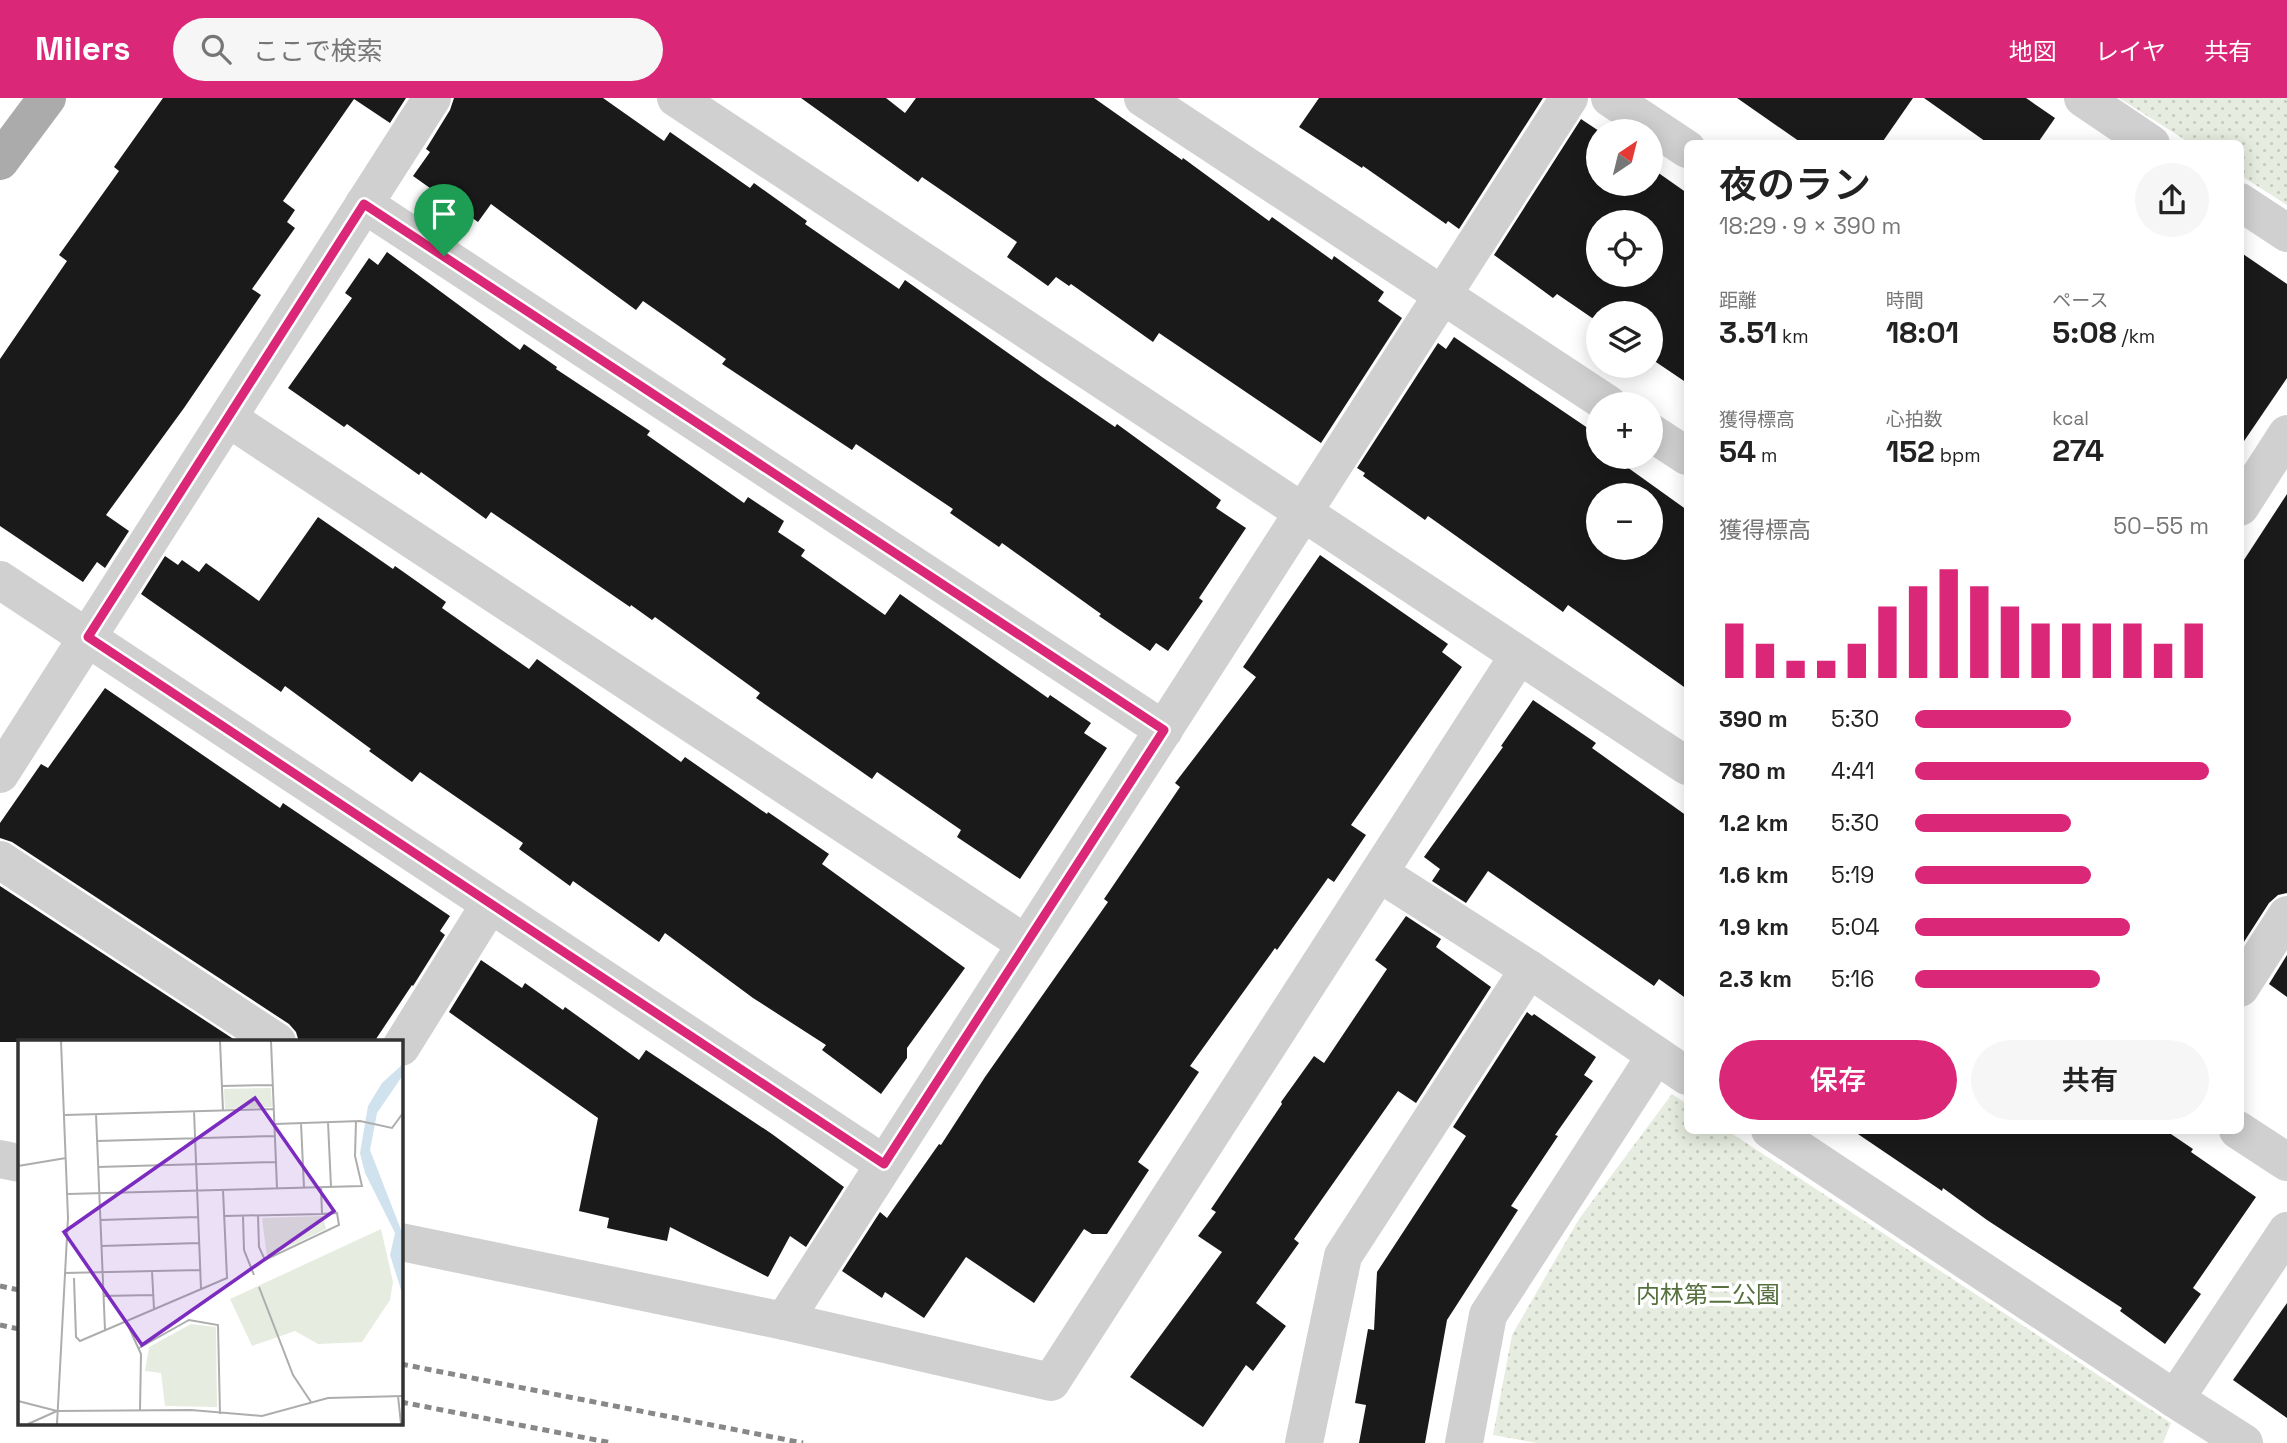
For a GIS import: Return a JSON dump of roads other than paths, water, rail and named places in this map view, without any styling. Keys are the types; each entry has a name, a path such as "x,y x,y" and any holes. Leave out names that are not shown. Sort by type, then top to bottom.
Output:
{"main road":[{"path":"0,161 47,98"}],"street":[{"path":"0,774 432,98"},
{"path":"676,98 1684,764"},
{"path":"1143,98 1590,392"},
{"path":"784,1321 1569,98"},
{"path":"1610,98 1684,147"},
{"path":"2082,98 2145,140"},
{"path":"364,204 1164,730"},
{"path":"2244,205 2287,233"},
{"path":"228,418 1026,944"},
{"path":"2244,501 2287,434"},
{"path":"1663,440 1684,454"},
{"path":"0,580 884,1164"},
{"path":"402,1242 784,1321 1051,1382 1519,655"},
{"path":"0,860 274,1040"},
{"path":"1379,873 1672,1065 1488,1315 1464,1443"},
{"path":"402,1046 490,904"},
{"path":"2244,982 2287,915"},
{"path":"1304,1443 1343,1256 1529,969"},
{"path":"1776,1134 2244,1443"},
{"path":"2244,1134 2287,1163"},
{"path":"2175,1399 2287,1231"}],"railway":[{"path":"0,1286 18,1290"},
{"path":"0,1325 18,1329"},
{"path":"402,1364 803,1443"},
{"path":"402,1402 612,1443"}],"park label":[{"name":"内林第二公園","path":"1708,1295"}]}
